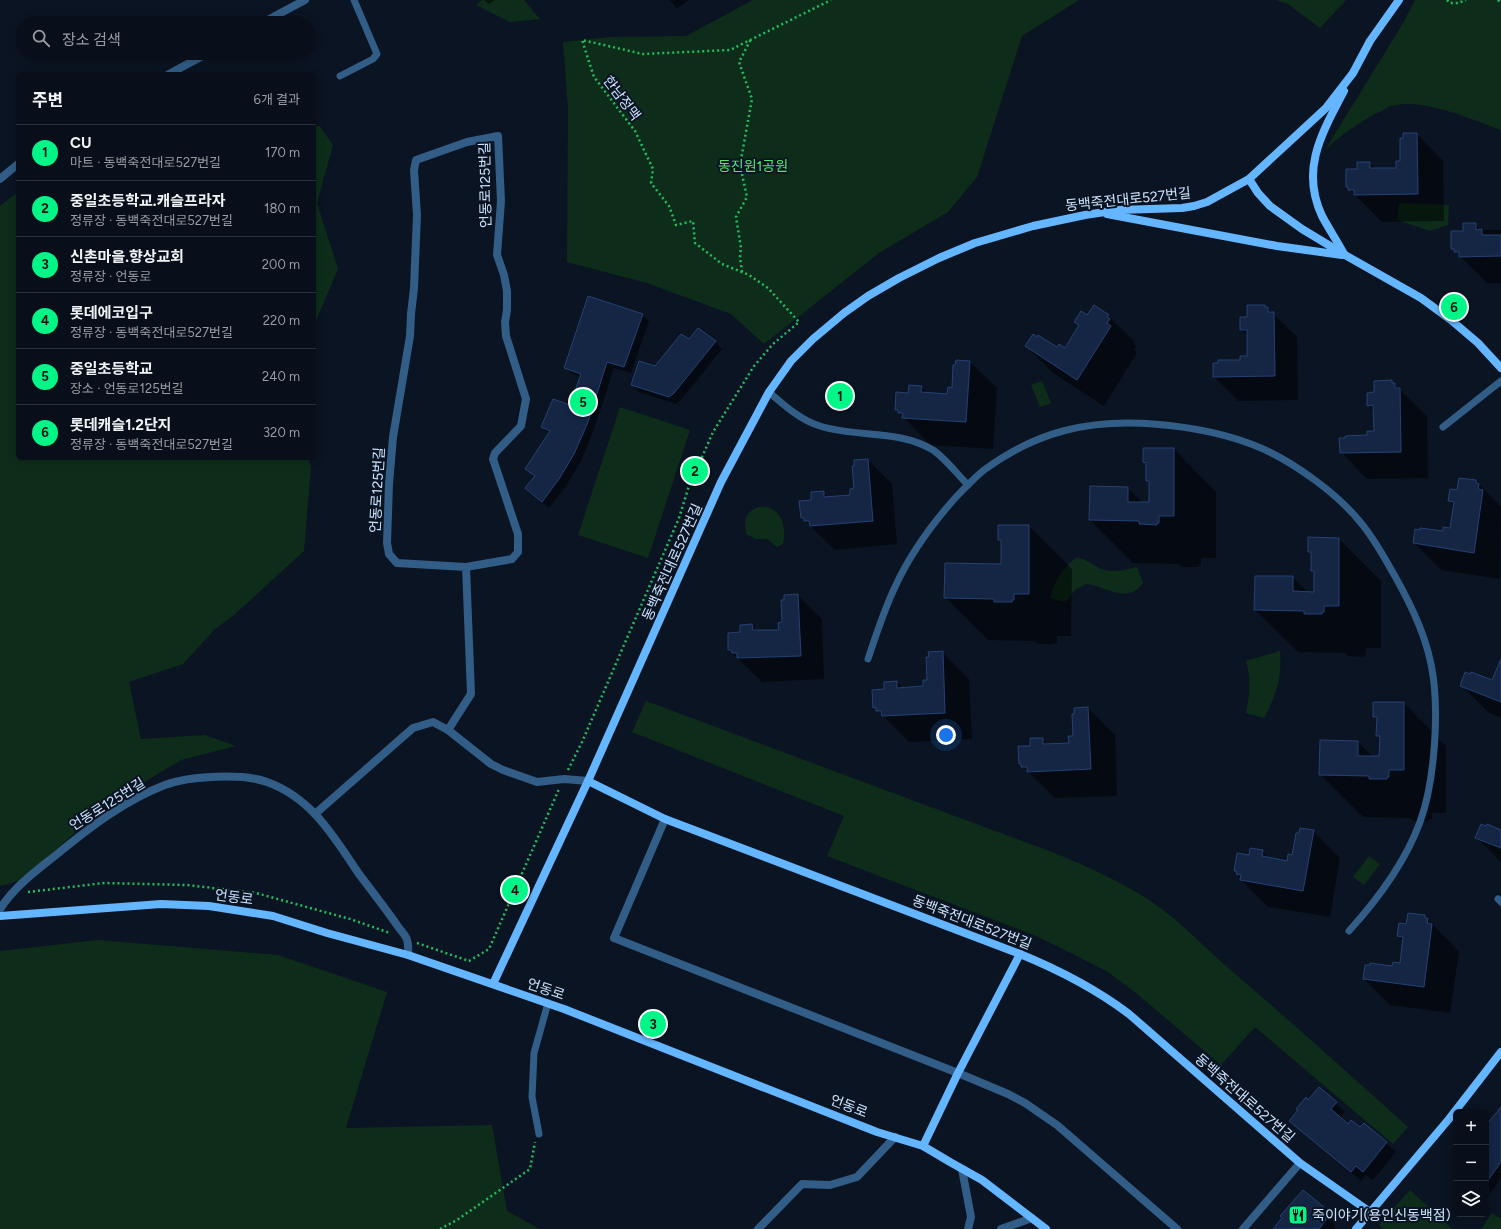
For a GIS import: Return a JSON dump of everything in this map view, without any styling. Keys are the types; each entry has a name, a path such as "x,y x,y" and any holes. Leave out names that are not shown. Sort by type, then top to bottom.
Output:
{"street":[{"path":"275,16 305,0"},
{"name":"동백죽전대로527번길","path":"493,984 588,781 721,482 769,392 791,362 813,339 862,300 899,278 939,258 975,243 1033,226 1098,213 1194,206 1207,202 1249,179 1326,108 1353,73 1370,41 1399,0"},
{"path":"173,72 195,60"},
{"path":"1345,255 1322,216 1314,188 1313,173 1314,161 1322,132 1353,73"},
{"name":"언동로125번길","path":"498,136 501,201 497,255 508,292 505,322 506,336 526,399 522,426 495,453 493,459 518,534 518,552 512,559 466,568 397,563 389,554 387,530 390,464 410,336 416,270 415,238 417,215 414,170 416,160 467,142 498,136"},
{"path":"0,179 16,166"},
{"path":"1249,179 1258,193 1270,206 1298,226 1345,255 1421,298 1478,343 1501,368"},
{"path":"1098,213 1277,246 1345,255"},
{"path":"448,730 471,694 466,568"},
{"path":"316,814 413,728 433,722 448,730 491,764 503,770 537,782 564,779 588,781"},
{"name":"언동로125번길","path":"0,909 8,896 76,838 149,791 181,780 199,778 254,778 266,781 281,788 298,799 316,814 334,836 407,940 408,955"},
{"name":"동백죽전대로527번길","path":"588,781 665,819 1020,954 1070,977 1120,1007 1300,1163 1370,1212"},
{"path":"665,819 614,938 1008,1094 1041,1114 1057,1126 1178,1229"},
{"name":"언동로","path":"0,916 161,904 209,906 273,916 327,933 408,955 548,1003 877,1132 923,1146 982,1180 1046,1229"},
{"path":"923,1146 958,1073 1020,954"},
{"path":"1356,1229 1458,1109 1501,1052"},
{"path":"758,1229 802,1184 830,1185 857,1177 894,1137"},
{"path":"1243,1229 1300,1163"},
{"path":"962,1168 971,1218 968,1229"},
{"path":"1001,1229 1032,1218"}],"lane":[{"path":"340,76 373,59 376,54 354,0"},
{"path":"1443,427 1501,381"},
{"path":"769,392 792,411 818,426 844,432 896,436 908,439 934,451 968,485"},
{"path":"868,659 895,587 920,542 940,515 982,471 1015,450 1035,440 1072,428 1112,423 1138,423 1186,427 1223,434 1262,449 1312,478 1361,523 1385,558 1405,594 1426,646 1432,666 1435,689 1434,734 1426,802 1412,841 1403,860 1370,908 1349,931"},
{"path":"539,1134 532,1097 534,1053 548,1003"}],"path":[{"name":"한남정맥","path":"799,322 768,288 749,275 722,264 695,243 693,221 676,225 669,206 651,183 653,169 635,131 594,77 582,40 643,54 730,50 831,0"},
{"path":"1447,0 1450,4 1466,0"},
{"path":"1498,0 1501,3"},
{"path":"742,272 740,257 741,248 736,217 747,197 740,165 752,99 739,62 751,39"},
{"path":"440,1229 457,1220 530,1169 535,1142 539,1134"}],"green space":[{"path":"482,0 524,0 540,19 510,22 476,5"},
{"name":"동진원1공원","path":"753,0 1079,0 1022,36 977,177 948,212 879,253 764,344 731,314 647,283 567,262 568,108 563,42 610,37 686,36"},
{"path":"1276,0 1346,0 1320,28 1288,4"},
{"path":"1415,0 1501,0 1501,130 1446,110 1417,104 1403,104 1389,107 1356,125 1325,150 1402,25"},
{"path":"319,125 333,145 317,203 338,269 316,320 316,127"},
{"path":"16,194 16,460 309,460 311,467 304,551 234,615 214,630 183,664 129,682 141,739 205,735 236,746 181,760 105,806 22,880 0,886 0,206"},
{"path":"1399,203 1449,205 1448,225 1430,231 1397,220"},
{"path":"1042,381 1051,403 1040,407 1031,385"},
{"path":"620,407 690,430 648,558 578,535"},
{"path":"759,507 773,509 781,518 784,530 783,544 777,547 767,539 756,539 746,534 746,517 751,511"},
{"path":"1076,558 1085,560 1099,568 1109,571 1118,571 1137,567 1143,583 1130,593 1123,594 1086,584 1076,589 1066,601 1050,598 1060,576 1067,566"},
{"path":"1280,651 1277,689 1264,718 1246,713 1249,674 1246,661"},
{"path":"646,701 1057,854 1092,869 1127,887 1149,900 1179,923 1408,1127 1393,1144 1255,1027 1221,1065 1136,993 1108,972 1034,935 827,856 844,816 632,732"},
{"path":"1369,856 1380,864 1364,885 1353,877"},
{"path":"98,940 278,955 387,992 346,1128 492,1125 507,1211 540,1229 0,1229 0,951"},
{"path":"1410,1190 1452,1229 1383,1229 1379,1225"},
{"path":"1492,1213 1501,1219 1501,1229 1481,1229"}],"building":[{"path":"1403,133 1417,133 1418,194 1354,195 1354,190 1348,190 1348,187 1346,187 1346,169 1357,169 1357,162 1370,162 1370,168 1396,168 1396,161 1400,161 1400,138 1403,138"},
{"path":"1463,223 1476,223 1476,230 1482,229 1482,235 1501,235 1501,256 1459,257 1459,252 1454,252 1454,249 1451,249 1451,231 1463,231"},
{"path":"588,296 643,314 624,367 607,362 588,422 574,454 559,479 542,502 525,488 535,476 525,469 550,431 541,427 553,399 570,405 581,374 564,368"},
{"path":"1094,305 1109,315 1107,317 1110,319 1107,323 1111,326 1077,380 1025,346 1033,334 1037,337 1038,335 1057,347 1059,344 1065,348 1079,325 1074,322 1081,311 1087,315"},
{"path":"1247,305 1265,305 1265,307 1268,307 1268,312 1274,312 1275,376 1213,377 1213,363 1218,363 1218,360 1240,360 1240,356 1247,356 1247,330 1240,330 1240,317 1247,317"},
{"path":"698,328 716,341 674,393 669,397 631,385 639,361 655,366 681,334 689,339"},
{"path":"956,360 970,361 966,422 902,418 903,413 898,413 898,410 895,410 896,392 908,393 909,385 922,386 921,392 947,394 948,387 952,388 953,365 955,365"},
{"path":"1392,380 1392,383 1395,383 1395,388 1400,388 1401,452 1340,453 1339,438 1345,438 1345,436 1367,435 1367,431 1374,431 1373,405 1367,406 1367,393 1374,392 1374,381"},
{"path":"1143,448 1174,448 1174,516 1159,516 1159,523 1157,523 1157,525 1139,524 1139,521 1089,520 1090,486 1128,487 1128,502 1149,502 1149,481 1146,481 1146,463 1143,462"},
{"path":"868,459 873,521 810,526 809,521 804,521 804,518 801,518 799,501 811,500 811,492 824,491 824,497 850,495 850,489 854,488 852,466 854,466 854,460"},
{"path":"1459,478 1476,480 1476,483 1479,484 1478,489 1483,490 1474,553 1413,543 1415,529 1420,530 1420,528 1443,531 1443,527 1450,528 1454,502 1448,501 1450,489 1457,490"},
{"path":"998,525 1029,525 1029,594 1014,594 1014,600 1012,600 1012,602 994,602 994,599 944,598 945,563 1001,564 1001,540 998,540"},
{"path":"1308,537 1339,538 1339,606 1324,606 1324,612 1322,612 1322,614 1304,614 1304,611 1254,610 1255,576 1293,576 1293,591 1314,592 1314,571 1311,571 1311,552 1308,552"},
{"path":"798,594 801,656 737,658 737,653 732,653 731,650 728,650 728,633 740,632 740,625 752,624 753,630 779,630 778,623 782,622 781,600 784,600 784,595"},
{"path":"943,651 945,713 882,716 881,711 876,711 876,707 873,708 872,690 884,689 884,682 897,681 897,688 923,686 923,680 927,680 926,657 929,657 928,652"},
{"path":"1501,659 1501,702 1460,686 1465,672 1470,674 1471,672 1492,680"},
{"path":"1373,702 1404,702 1404,770 1389,770 1389,777 1387,777 1387,779 1369,779 1369,776 1319,775 1320,740 1358,741 1358,756 1379,756 1380,736 1376,736 1377,717 1373,717"},
{"path":"1088,707 1091,769 1027,772 1027,767 1021,767 1021,764 1019,764 1018,746 1030,746 1030,738 1043,738 1043,744 1069,743 1068,736 1073,736 1072,714 1074,714 1074,708"},
{"path":"1481,824 1486,826 1487,824 1501,830 1501,848 1475,838"},
{"path":"1300,828 1314,830 1303,891 1240,880 1241,875 1236,874 1237,871 1234,871 1237,853 1249,855 1250,848 1263,850 1262,856 1287,861 1288,854 1292,855 1296,833 1299,833"},
{"path":"1408,913 1425,915 1425,918 1428,918 1427,923 1432,924 1424,987 1363,979 1365,965 1370,965 1370,963 1392,966 1393,962 1400,963 1403,937 1397,936 1399,923 1406,924"},
{"path":"1319,1087 1337,1102 1331,1109 1348,1124 1351,1120 1360,1127 1364,1123 1387,1142 1363,1172 1356,1166 1351,1172 1289,1121 1298,1110 1296,1109 1306,1097 1308,1100"},
{"path":"1501,1107 1501,1162 1489,1179 1489,1145 1489,1121"},
{"path":"1303,1190 1324,1207 1326,1220 1319,1229 1273,1229 1282,1218 1280,1216"}],"place":[{"name":"롯데캐슬1.2단지","path":"1454,307"},
{"name":"CU","path":"840,396"},
{"name":"중일초등학교","path":"583,402"},
{"name":"중일초등학교.캐슬프라자","path":"695,471"},
{"name":"롯데에코입구","path":"515,890"},
{"name":"신촌마을.향상교회","path":"653,1024"},
{"name":"죽이야기(용인신동백점)","path":"1298,1215"}]}
